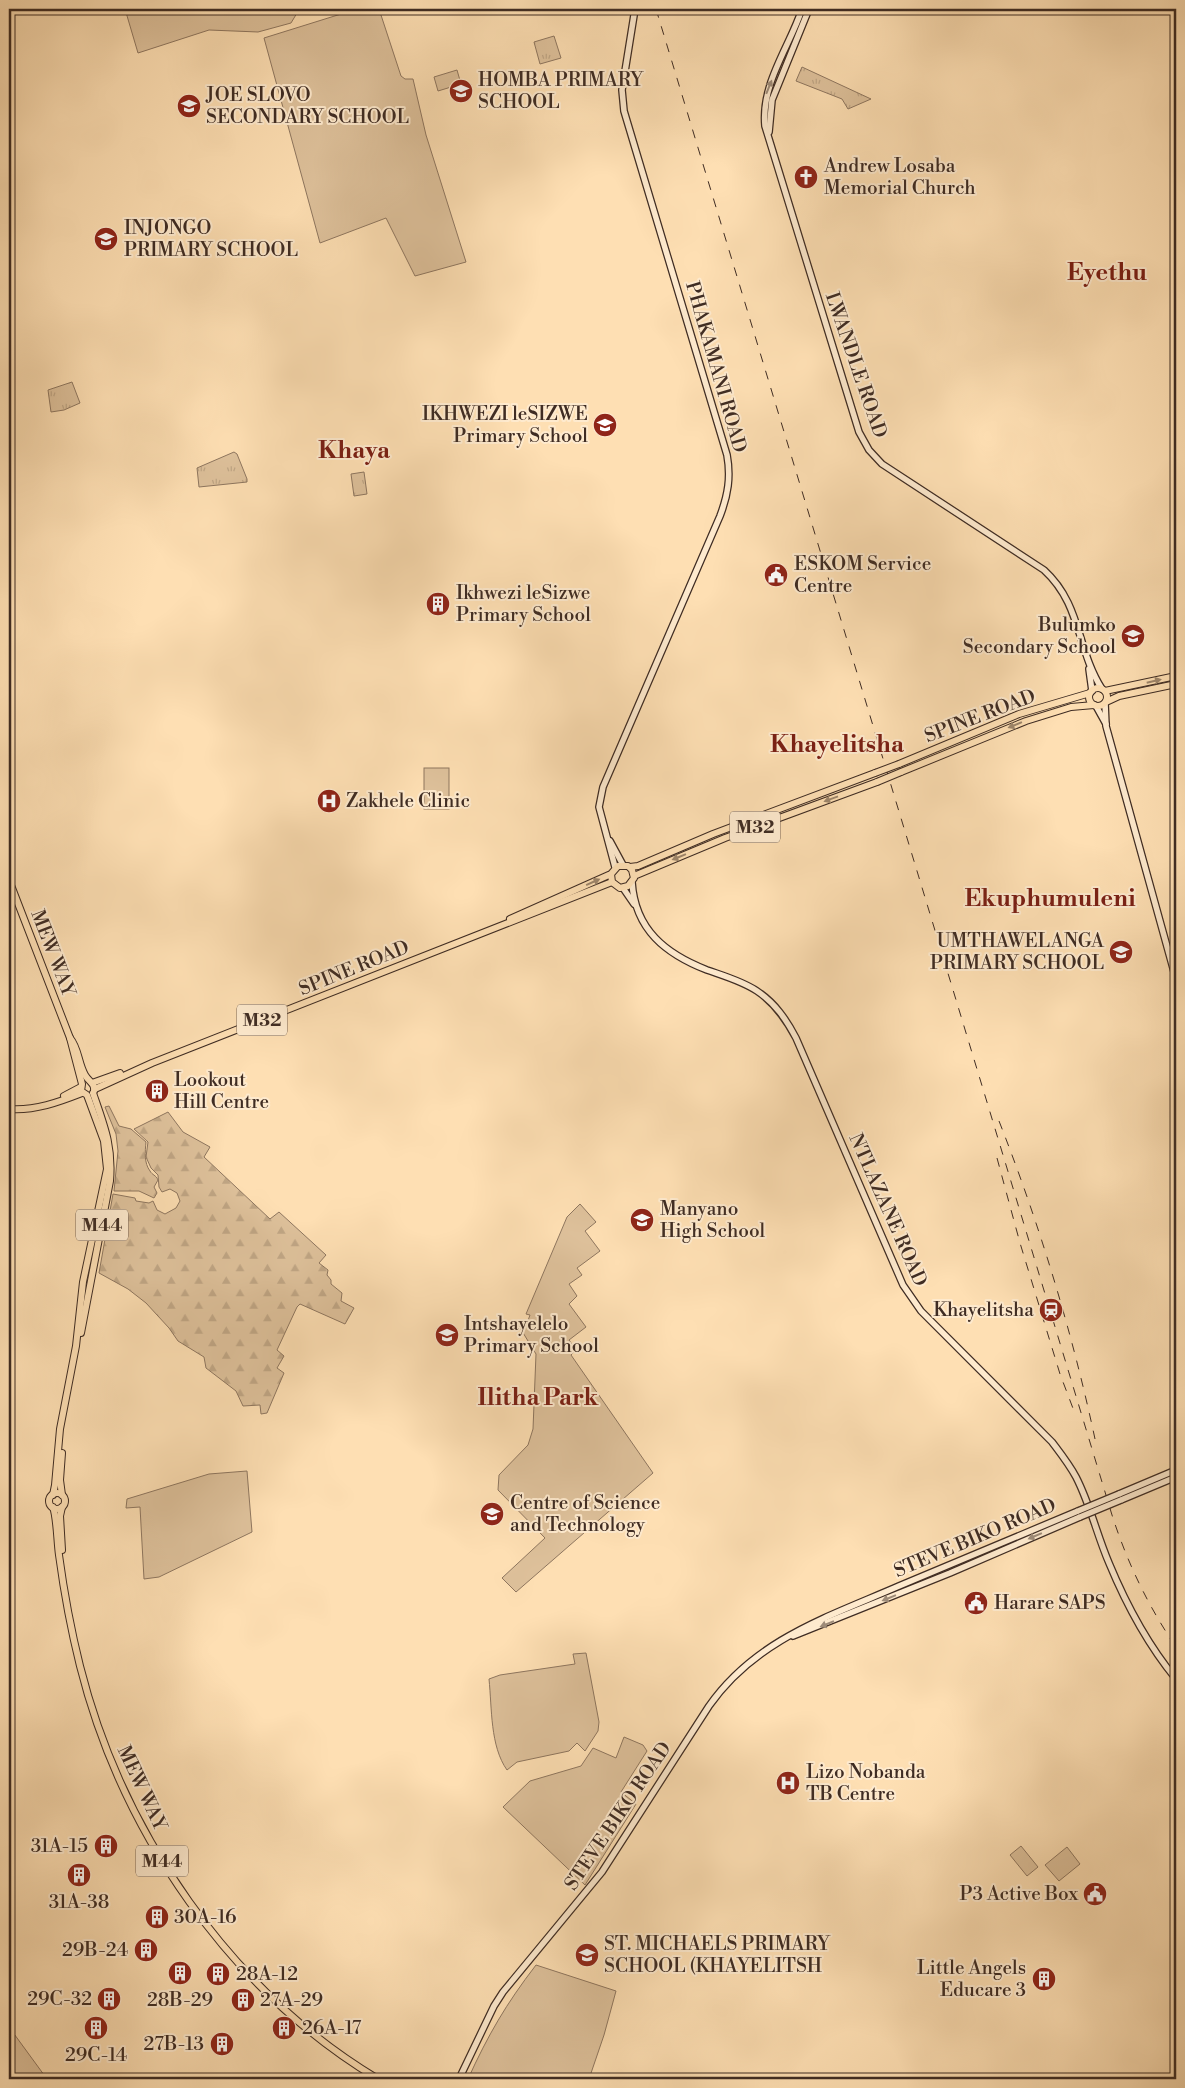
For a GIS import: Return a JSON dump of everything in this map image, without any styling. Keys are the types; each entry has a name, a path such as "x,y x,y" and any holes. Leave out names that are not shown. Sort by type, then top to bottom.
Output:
{"main road":[{"name":"SPINE ROAD","path":"615,867 638,866 704,838 899,764 1018,714 1091,692 1176,676"},
{"name":"SPINE ROAD","path":"623,888 633,879 725,838 877,782 1026,721 1071,707 1106,703 1119,696 1176,684"},
{"path":"1103,690 1107,696 1106,703"},
{"path":"1091,692 1090,700 1095,705"},
{"path":"626,866 633,879"},
{"path":"615,867 611,874 612,882 615,886 623,888"},
{"name":"SPINE ROAD","path":"482,933 524,912 611,874"},
{"name":"MEW WAY","path":"9,880 88,1088 104,1141 107,1158 104,1185 89,1249 81,1297 76,1346 64,1419 60,1429 55,1485 50,1501 53,1507 62,1571 80,1664 98,1724 126,1794 162,1861 203,1919 264,1988 321,2039 353,2064 378,2079"},
{"name":"SPINE ROAD","path":"9,1107 35,1108 48,1105 612,882"},
{"name":"MEW WAY","path":"76,1346 89,1294 110,1181 110,1149 105,1125 88,1088"},
{"path":"89,1294 87,1285 91,1258 89,1249 94,1246 105,1206"},
{"name":"MEW WAY","path":"62,1571 60,1516 65,1501 62,1495 60,1480 65,1430 64,1419"},
{"path":"52,1495 57,1493 62,1495"},
{"path":"53,1507 58,1508 62,1506"}],"street":[{"name":"PHAKAMANI ROAD","path":"615,867 599,807 603,788 720,516 730,478 727,455 624,111 622,90 635,9"},
{"name":"LWANDLE ROAD","path":"802,9 767,92 764,113 765,126 859,432 865,444 882,464 1044,570 1052,578 1068,600 1087,657 1103,690"},
{"name":"LWANDLE ROAD","path":"768,134 772,100 808,9"},
{"name":"LWANDLE ROAD","path":"1087,657 1091,692"},
{"path":"1106,703 1106,724"},
{"path":"1095,705 1106,724 1176,979"},
{"name":"PHAKAMANI ROAD","path":"606,835 626,866"},
{"name":"NTLAZANE ROAD","path":"633,879 636,906"},
{"name":"NTLAZANE ROAD","path":"623,888 650,931 666,948 686,961 752,988 766,997 785,1017 909,1295 921,1311 1052,1442 1067,1462 1080,1484 1109,1563 1126,1599 1146,1635 1176,1679"},
{"name":"STEVE BIKO ROAD","path":"1120,1497 1176,1470"},
{"name":"STEVE BIKO ROAD","path":"459,2079 494,2006 503,1992 577,1905 606,1866 720,1691 748,1663 788,1636 810,1624 1120,1497 1176,1477"}],"green space":[{"path":"125,9 302,9 303,11 297,13 291,23 258,32 209,30 138,53"},
{"path":"357,9 379,9 401,76 405,79 413,79 426,135 466,262 415,276 386,218 320,243 264,38"},
{"path":"554,36 561,58 540,64 534,42"},
{"path":"802,67 871,99 848,109 842,99 796,81"},
{"path":"457,70 461,84 438,91 434,77"},
{"path":"72,382 80,403 64,410 51,412 48,390"},
{"path":"234,452 237,454 247,482 199,487 197,468"},
{"path":"364,472 367,494 354,496 351,474"},
{"path":"424,768 449,768 449,809 424,809"},
{"path":"109,1106 119,1126 131,1129 146,1142 146,1161 151,1172 158,1180 154,1187 157,1193 154,1198 139,1191 114,1191 118,1151 116,1134 105,1107"},
{"path":"168,1112 183,1132 210,1147 204,1157 270,1219 279,1212 326,1255 319,1263 328,1270 327,1275 331,1280 331,1284 342,1293 341,1301 354,1308 345,1324 300,1304 297,1307 277,1350 284,1356 277,1368 284,1373 267,1413 261,1414 260,1405 243,1406 236,1391 206,1368 204,1357 178,1341 146,1303 128,1289 99,1273 113,1194 135,1198 136,1201 149,1203 153,1201 157,1210 165,1214 176,1208 180,1201 177,1193 170,1189 162,1192 159,1187 158,1175 151,1168 146,1157 148,1142 134,1129"},
{"path":"580,1204 596,1222 585,1231 600,1251 577,1268 582,1275 569,1284 577,1296 569,1304 586,1327 569,1340 576,1350 571,1355 653,1473 516,1592 502,1578 545,1538 498,1490 499,1475 528,1445 533,1429 536,1354 517,1323 526,1326 530,1315 526,1314 567,1217"},
{"path":"247,1471 252,1532 159,1577 144,1579 140,1507 126,1508 127,1499 209,1474"},
{"path":"586,1653 599,1722 598,1731 585,1751 577,1743 569,1751 517,1762 507,1770 497,1750 489,1679 500,1675 575,1664 573,1654"},
{"path":"624,1737 643,1745 647,1751 621,1792 636,1804 585,1885 503,1807 530,1781 581,1766 593,1748 616,1758"},
{"path":"1021,1846 1038,1867 1027,1876 1010,1855"},
{"path":"1067,1847 1080,1864 1059,1881 1045,1865"},
{"path":"536,1965 616,1991 589,2079 468,2079 498,2020"},
{"path":"9,2027 47,2079 9,2079"}],"railway":[{"path":"656,9 1112,1515 1124,1550 1139,1583 1156,1616 1176,1647"},
{"path":"999,1121 1041,1238 1076,1358 1095,1439"},
{"path":"997,1158 1020,1243 1060,1374 1074,1411"}],"place":[{"name":"HOMBA PRIMARY SCHOOL","path":"461,91"},
{"name":"JOE SLOVO SECONDARY SCHOOL","path":"189,106"},
{"name":"Andrew Losaba Memorial Church","path":"806,177"},
{"name":"INJONGO PRIMARY SCHOOL","path":"106,239"},
{"name":"IKHWEZI leSIZWE Primary School","path":"605,425"},
{"name":"ESKOM Service Centre","path":"776,575"},
{"name":"Ikhwezi leSizwe Primary School","path":"438,604"},
{"name":"Bulumko Secondary School","path":"1133,636"},
{"name":"Zakhele Clinic","path":"329,801"},
{"name":"UMTHAWELANGA PRIMARY SCHOOL","path":"1121,952"},
{"name":"Lookout Hill Centre","path":"157,1091"},
{"name":"Manyano High School","path":"642,1220"},
{"name":"Khayelitsha","path":"1051,1310"},
{"name":"Intshayelelo Primary School","path":"447,1335"},
{"name":"Centre of Science and Technology","path":"492,1514"},
{"name":"Harare SAPS","path":"976,1603"},
{"name":"Lizo Nobanda TB Centre","path":"788,1783"},
{"name":"31A-15","path":"106,1846"},
{"name":"31A-38","path":"79,1875"},
{"name":"P3 Active Box","path":"1095,1894"},
{"name":"30A-16","path":"157,1917"},
{"name":"29B-24","path":"146,1950"},
{"name":"ST. MICHAELS PRIMARY SCHOOL (KHAYELITSH","path":"587,1955"},
{"name":"28B-29","path":"180,1973"},
{"name":"28A-12","path":"218,1974"},
{"name":"Little Angels Educare 3","path":"1044,1979"},
{"name":"29C-32","path":"109,1999"},
{"name":"27A-29","path":"243,2000"},
{"name":"29C-14","path":"96,2028"},
{"name":"26A-17","path":"284,2028"},
{"name":"27B-13","path":"222,2044"}],"district":[{"name":"Eyethu","path":"1107,273"},
{"name":"Khaya","path":"354,451"},
{"name":"Khayelitsha","path":"837,745"},
{"name":"Ekuphumuleni","path":"1050,899"},
{"name":"Ilitha Park","path":"538,1398"}]}
